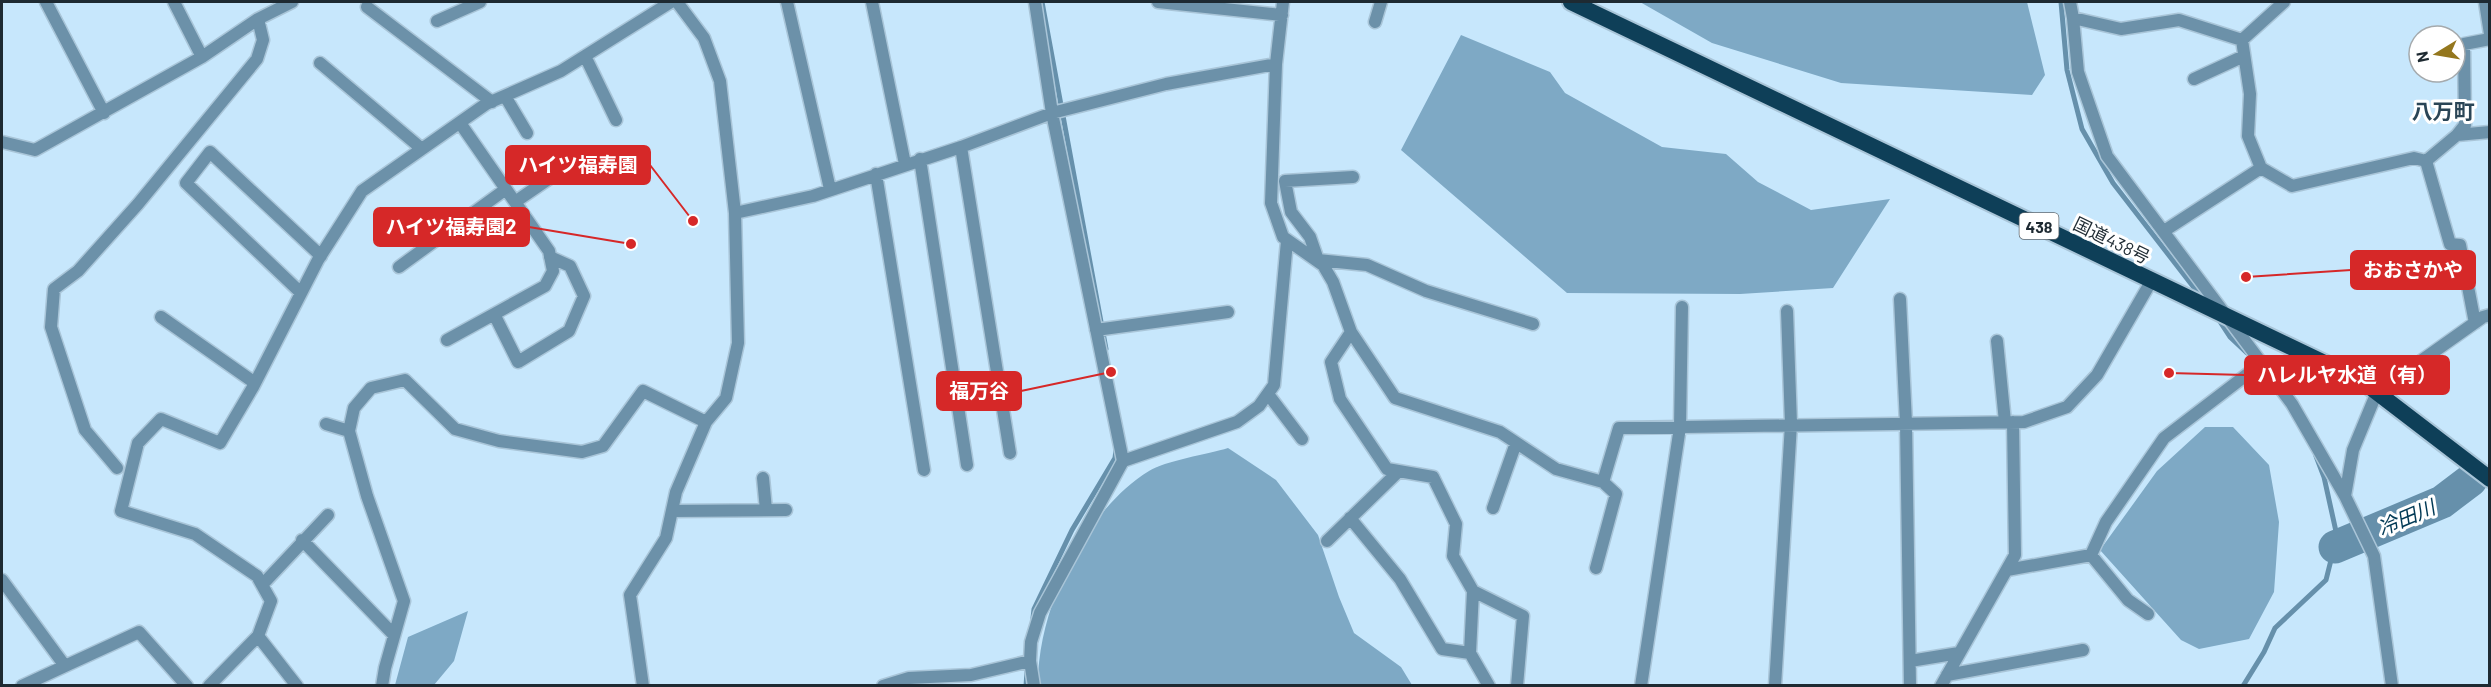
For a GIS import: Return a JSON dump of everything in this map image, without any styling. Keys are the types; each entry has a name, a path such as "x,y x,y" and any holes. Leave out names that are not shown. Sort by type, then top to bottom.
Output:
{"highway":[{"name":"国道438号","path":"1571,2 2362,381 2490,479"}],"street":[{"path":"46,2 104,113"},
{"path":"174,2 202,57"},
{"path":"2,142 35,150 202,57 258,19 292,2"},
{"path":"437,21 480,2"},
{"path":"209,686 258,636 271,601 257,576 195,534 121,511 138,443 162,419 220,443 255,382 321,256 362,191 492,102 561,71 671,2"},
{"path":"643,686 630,595 666,538 676,492 706,422 726,398 738,343 735,213 720,81 704,38 676,2"},
{"path":"788,2 831,189"},
{"path":"872,2 905,164"},
{"path":"1034,686 1030,661 1031,642 1040,613 1123,460 1052,113 1035,2"},
{"path":"1158,2 1282,15"},
{"path":"1283,2 1276,64 1271,203 1282,237 1318,260 1367,266 1426,291 1533,324"},
{"path":"1375,22 1381,2"},
{"path":"2070,2 2078,72 2107,156 2292,404 2345,496 2374,556 2392,686"},
{"path":"2242,40 2284,2"},
{"path":"2485,2 2490,34"},
{"path":"367,7 492,102"},
{"path":"2073,18 2121,29 2179,20 2242,40"},
{"path":"117,468 85,430 51,327 54,289 78,271 138,204 257,59 263,40 258,19"},
{"path":"2426,161 2457,135 2464,124 2464,44 2490,39"},
{"path":"2242,40 2250,94 2248,136 2261,168 2292,186 2414,158 2426,161"},
{"path":"585,56 616,120"},
{"path":"2194,79 2244,56"},
{"path":"320,63 422,149"},
{"path":"735,213 813,196 961,147 1052,113 1166,84 1276,64"},
{"path":"505,96 527,133"},
{"path":"447,340 545,286 553,271 549,251 460,123"},
{"path":"2457,135 2490,132"},
{"path":"961,147 1010,453"},
{"path":"301,293 186,183 210,152 321,256"},
{"path":"920,159 967,465"},
{"path":"2426,161 2450,243 2460,245 2475,323"},
{"path":"2164,231 2261,168"},
{"path":"876,174 924,470"},
{"path":"1353,177 1285,181 1291,212 1310,237 1318,260 1333,282 1351,332 1395,398 1500,432 1556,469 1604,482 1616,494 1596,568"},
{"path":"515,202 550,178"},
{"path":"399,267 506,189"},
{"path":"1123,460 1237,422 1259,406 1268,394 1274,385 1287,241"},
{"path":"494,314 518,362 569,332 584,296 570,266 550,257"},
{"path":"1604,482 1619,428 2024,422 2067,407 2097,375 2152,280"},
{"path":"1900,299 1906,423 1910,686"},
{"path":"1641,686 1680,427 1682,307"},
{"path":"1775,686 1791,424 1787,310"},
{"path":"1096,330 1228,312"},
{"path":"2345,496 2353,450 2377,392 2475,323 2490,315"},
{"path":"161,317 255,382"},
{"path":"1351,332 1331,362 1341,399 1387,469 1432,477 1456,524 1454,556 1473,591 1470,653 1489,686"},
{"path":"1944,680 2015,555 2009,422 1996,341"},
{"path":"2091,555 2106,522 2164,438 2262,363"},
{"path":"382,686 404,601 367,496 349,431 354,408 371,388 405,380 455,429 499,441 582,452 603,446 643,391 706,422"},
{"path":"1268,394 1302,439"},
{"path":"326,424 349,431"},
{"path":"1493,508 1516,443"},
{"path":"1327,541 1399,471"},
{"path":"763,478 766,510"},
{"path":"672,511 786,510"},
{"path":"262,585 328,515"},
{"path":"1350,518 1400,579 1442,649 1470,653"},
{"path":"302,540 394,635"},
{"path":"2007,570 2091,555"},
{"path":"2091,555 2128,600 2148,614"},
{"path":"2,580 65,666"},
{"path":"1473,591 1523,616 1517,686"},
{"path":"22,686 139,632 187,686"},
{"path":"258,636 297,686"},
{"path":"1944,680 2083,650"},
{"path":"1910,661 1959,653"},
{"path":"889,685 909,678 971,675 1030,661"}],"shaded area":[{"path":"1640,2 2027,2 2045,75 2032,95 1841,83 1712,43"},
{"path":"1461,35 1550,72 1565,93 1662,147 1726,154 1758,182 1811,210 1890,199 1833,288 1740,294 1567,293 1401,150"},
{"path":"2205,427 2233,427 2269,465 2279,522 2274,592 2249,639 2199,649 2181,640 2100,550 2157,471"},
{"path":"1228,448 1276,480 1318,535 1354,633 1401,667 1412,685 1038,686 1040,657 1046,626 1056,595 1085,537 1104,511 1126,489 1156,467"},
{"path":"468,611 454,661 434,685 395,685 408,637"}],"waterway":[{"path":"1042,2 1106,349"},
{"path":"2061,2 2067,70 2082,129 2113,183 2202,298"},
{"path":"2217,317 2230,337 2247,353"},
{"path":"1033,618 1034,609 1072,530 1115,458 1116,450"},
{"path":"2243,686 2264,652 2275,628 2326,580 2337,536 2324,477 2316,456"},
{"name":"冷田川","path":"2335,547 2442,502 2471,480"},
{"path":"1026,686 1027,672"}],"place":[{"name":"ハイツ福寿園","path":"693,221"},
{"name":"ハイツ福寿園2","path":"631,244"},
{"name":"おおさかや","path":"2246,277"},
{"name":"福万谷","path":"1111,372"},
{"name":"ハレルヤ水道（有）","path":"2169,373"}],"district":[{"name":"八万町","path":"2443,110"}]}
